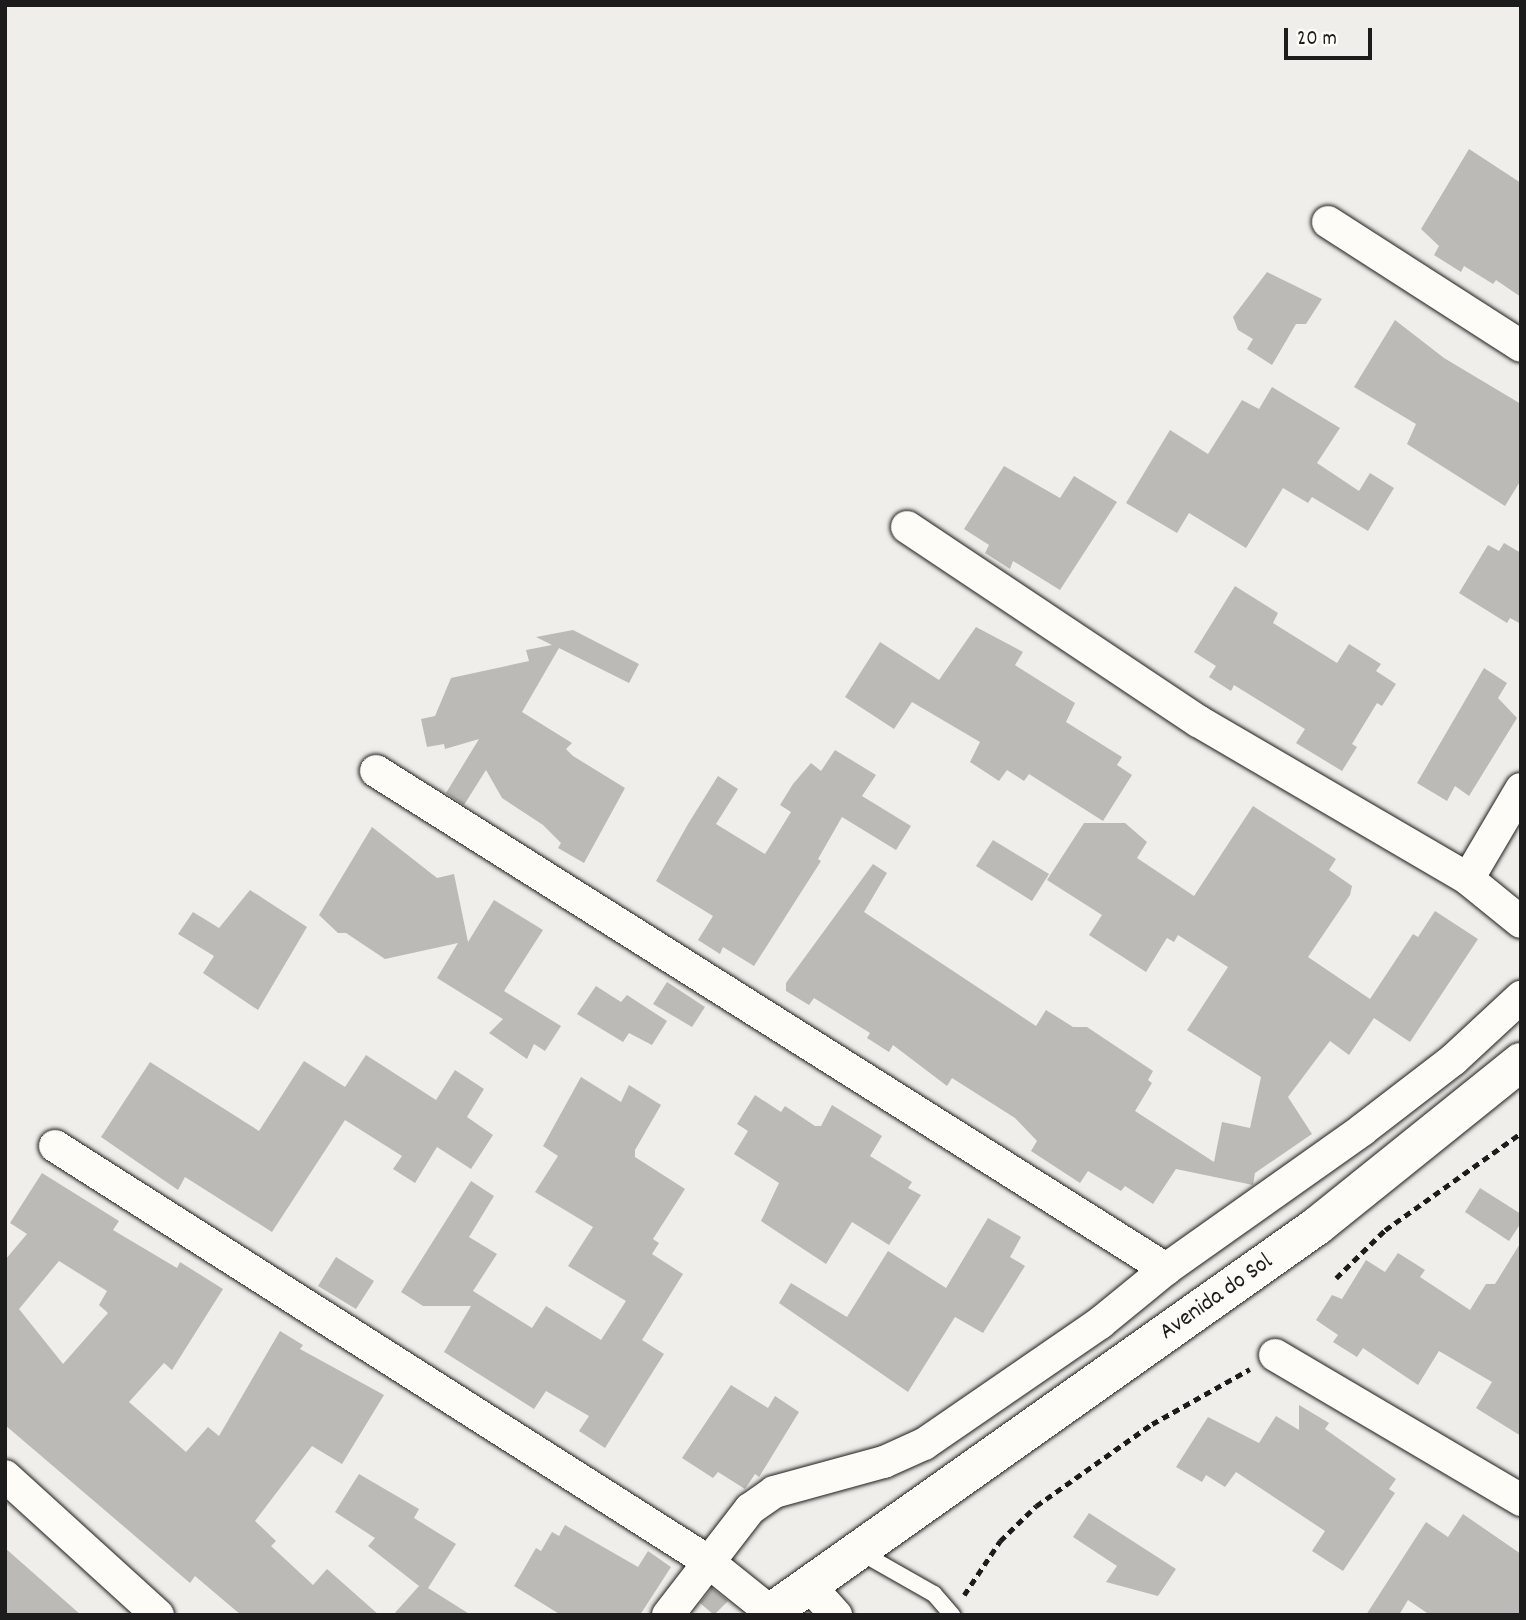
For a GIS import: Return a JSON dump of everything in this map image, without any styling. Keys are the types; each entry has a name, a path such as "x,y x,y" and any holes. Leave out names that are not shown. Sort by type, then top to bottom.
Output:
{"street":[{"path":"1328,222 1521,346"},
{"path":"907,527 1022,608 1198,721 1468,879 1521,922"},
{"path":"376,771 1166,1269"},
{"path":"1468,879 1521,789"},
{"path":"668,1615 706,1560 750,1509 774,1492 884,1462 924,1444 1100,1323 1166,1269 1362,1130 1452,1060 1521,997"},
{"name":"Avenida do Sol","path":"769,1613 807,1584 903,1522 1317,1226 1521,1062"},
{"path":"55,1146 706,1560 769,1613"},
{"path":"1275,1355 1521,1500"},
{"path":"5,1476 158,1615"},
{"path":"807,1584 833,1614"}],"lane":[{"path":"860,1552 934,1594 952,1614"}],"path":[{"path":"1336,1278 1385,1230 1521,1133"},
{"path":"952,1614 1000,1541 1036,1506 1153,1424 1275,1355"}],"building":[{"path":"1469,149 1521,183 1521,297 1496,280 1493,284 1464,266 1461,272 1434,255 1439,246 1421,229"},
{"path":"1267,272 1322,299 1306,324 1296,324 1272,365 1247,349 1253,339 1238,330 1233,317"},
{"path":"1395,320 1444,358 1521,404 1521,480 1505,506 1407,444 1416,424 1354,387"},
{"path":"1272,387 1340,428 1317,463 1359,491 1370,473 1394,488 1368,531 1312,497 1308,503 1283,488 1246,548 1189,513 1177,533 1126,503 1170,430 1208,454 1242,400 1259,409"},
{"path":"1004,466 1060,498 1074,476 1117,502 1060,590 1013,561 1010,569 985,553 989,545 964,529"},
{"path":"1504,543 1521,553 1521,624 1510,618 1507,623 1459,593 1488,545 1499,551"},
{"path":"1235,586 1278,613 1273,623 1337,663 1349,644 1381,664 1376,671 1396,684 1382,706 1377,703 1352,744 1357,747 1342,771 1296,743 1305,729 1234,685 1231,691 1209,677 1216,666 1194,652"},
{"path":"976,627 1023,652 1015,665 1075,703 1066,722 1122,757 1117,765 1132,775 1103,821 1029,774 1024,781 1007,770 999,781 970,762 980,742 912,702 894,729 845,697 880,642 939,680"},
{"path":"573,630 639,664 629,683 559,648 522,712 572,743 566,749 573,756 625,788 584,863 558,848 561,843 543,825 502,798 486,770 464,805 446,793 479,739 445,749 444,744 427,747 421,719 435,716 451,678 529,661 526,650 552,645 536,637"},
{"path":"1484,668 1507,683 1498,698 1517,718 1469,796 1455,786 1447,801 1417,783"},
{"path":"835,750 876,775 862,796 911,826 896,850 842,817 818,859 821,861 754,966 723,947 720,954 698,940 713,916 656,881 718,776 738,789 716,824 765,854 791,812 780,805 793,784 811,763 821,771"},
{"path":"1253,806 1336,859 1329,870 1352,886 1350,895 1308,957 1370,999 1413,934 1418,937 1435,911 1478,939 1410,1042 1374,1018 1349,1055 1330,1041 1288,1097 1312,1134 1255,1173 1253,1185 1176,1169 1153,1204 1125,1186 1121,1191 1088,1171 1080,1183 1031,1151 1037,1141 1015,1118 952,1078 947,1086 893,1045 889,1052 867,1038 870,1033 814,998 809,1005 786,991 786,983 873,864 887,873 864,912 1036,1026 1046,1010 1073,1027 1087,1027 1153,1071 1148,1080 1152,1083 1135,1111 1214,1162 1222,1122 1250,1128 1261,1077 1187,1030 1228,967 1178,935 1174,942 1167,938 1146,972 1089,935 1102,915 1047,880 1084,823 1125,823 1147,842 1137,858 1194,896"},
{"path":"372,827 437,878 454,874 468,942 494,900 543,930 504,991 561,1026 545,1051 534,1044 527,1059 489,1033 503,1019 437,978 458,943 385,959 346,933 338,933 319,915"},
{"path":"993,840 1049,874 1032,901 976,866"},
{"path":"250,890 307,927 258,1010 203,973 214,956 178,934 193,912 219,928"},
{"path":"667,982 705,1007 692,1027 653,1004"},
{"path":"596,986 621,1002 627,995 667,1021 652,1045 629,1033 623,1042 577,1014"},
{"path":"366,1055 436,1100 455,1070 484,1089 467,1117 493,1135 471,1169 437,1147 415,1183 393,1169 402,1156 345,1120 272,1232 185,1177 178,1190 101,1137 150,1062 259,1131 304,1061 345,1087"},
{"path":"581,1077 621,1102 629,1085 661,1105 635,1150 635,1157 685,1189 653,1239 659,1243 652,1254 683,1274 642,1340 664,1354 605,1448 579,1431 589,1416 546,1391 534,1409 444,1352 471,1306 423,1306 401,1292 471,1181 494,1196 469,1237 497,1254 473,1291 532,1328 546,1306 601,1340 626,1301 568,1266 593,1227 535,1192 558,1156 543,1146"},
{"path":"755,1095 781,1112 785,1106 815,1126 821,1126 832,1105 882,1136 870,1156 912,1182 908,1188 921,1195 889,1245 852,1222 826,1264 761,1221 779,1183 734,1154 748,1131 737,1124"},
{"path":"42,1173 119,1221 113,1230 177,1268 180,1262 223,1289 172,1370 164,1363 129,1402 186,1452 208,1427 219,1436 280,1331 303,1345 300,1349 384,1395 342,1464 312,1446 255,1521 276,1541 271,1546 313,1585 327,1569 379,1615 241,1615 195,1576 190,1583 5,1425 5,1260 27,1234 10,1223","holes":["59,1261 107,1291 99,1305 108,1313 63,1364 19,1309"]},
{"path":"1480,1188 1521,1214 1521,1223 1509,1241 1465,1212"},
{"path":"988,1218 1021,1237 1010,1257 1025,1266 983,1333 955,1317 908,1392 779,1303 791,1283 847,1317 888,1251 946,1288"},
{"path":"1521,1242 1521,1436 1476,1408 1492,1382 1439,1351 1418,1385 1363,1348 1357,1357 1333,1342 1338,1335 1316,1320 1332,1295 1342,1299 1366,1260 1385,1272 1398,1253 1425,1270 1420,1277 1470,1310 1486,1284 1495,1284"},
{"path":"336,1257 374,1281 356,1309 318,1286"},
{"path":"731,1385 768,1408 775,1396 799,1412 759,1477 755,1474 745,1489 718,1472 713,1478 682,1458"},
{"path":"1299,1405 1329,1423 1325,1429 1396,1479 1389,1489 1395,1493 1343,1571 1312,1551 1325,1531 1236,1472 1225,1487 1206,1475 1202,1482 1176,1467 1208,1417 1259,1443 1276,1416 1299,1430"},
{"path":"359,1474 419,1509 414,1518 456,1544 428,1588 471,1615 393,1615 419,1586 368,1546 375,1538 335,1512"},
{"path":"1089,1513 1176,1569 1158,1596 1106,1582 1117,1566 1073,1537"},
{"path":"1463,1514 1521,1554 1521,1615 1430,1615 1408,1600 1399,1615 1366,1615 1426,1522 1448,1537"},
{"path":"565,1525 638,1567 648,1551 671,1567 640,1615 561,1615 514,1586 536,1548 541,1551 552,1532 559,1536"},
{"path":"5,1548 81,1615 5,1615"},
{"path":"712,1588 728,1601 714,1615 700,1603"}]}
